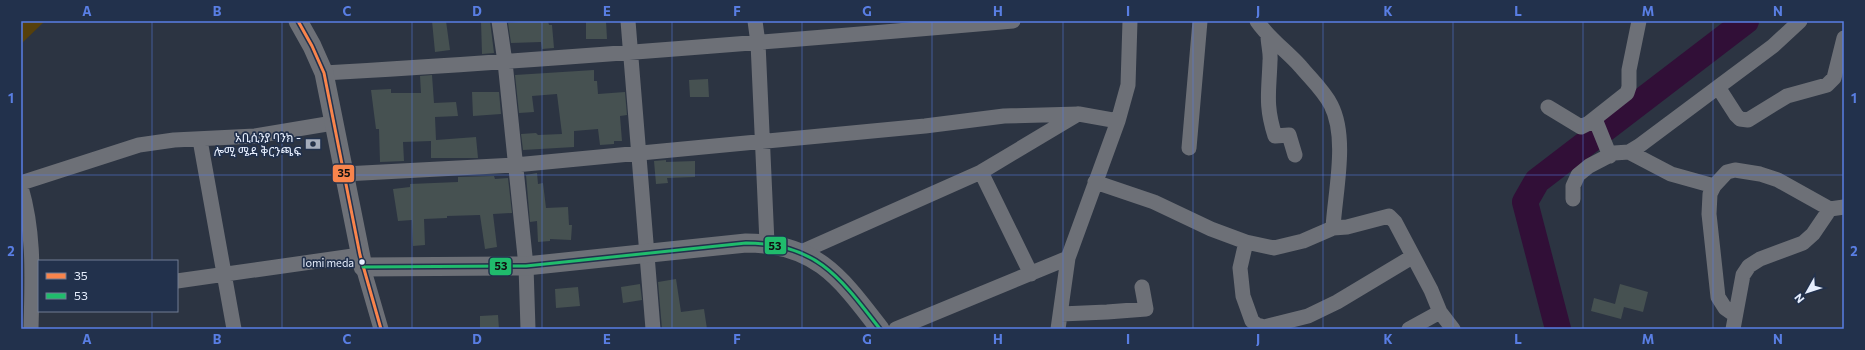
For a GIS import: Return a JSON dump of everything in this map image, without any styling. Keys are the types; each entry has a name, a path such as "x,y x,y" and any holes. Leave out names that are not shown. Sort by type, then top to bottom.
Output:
{"street":[{"path":"298,21 312,46 324,73 362,261 380,329"},
{"path":"499,21 505,62 526,266 528,329"},
{"path":"628,21 653,329"},
{"path":"755,21 758,43 767,243"},
{"path":"324,73 631,53 1013,21"},
{"path":"1058,329 1068,258 1118,121 1128,85 1130,21"},
{"path":"1189,148 1200,21"},
{"path":"1257,21 1268,36 1289,53 1301,67 1325,96 1335,115 1338,126 1340,172 1335,198 1333,228"},
{"path":"1548,107 1578,126 1589,124 1595,120 1627,93 1639,21"},
{"path":"1629,152 1640,146 1773,46 1800,21"},
{"path":"1268,36 1270,59 1267,102 1270,123 1275,136 1289,135 1295,155"},
{"path":"1718,87 1736,115 1740,119 1748,120 1787,96 1827,85 1834,78 1844,38"},
{"path":"344,174 515,165 925,126 1004,116 1079,114 1118,121"},
{"path":"801,252 981,172 1079,114"},
{"path":"1595,120 1609,155"},
{"path":"21,183 139,145 174,140 200,140 255,136 333,123"},
{"path":"200,140 234,329"},
{"path":"1573,199 1573,186 1578,175 1589,166 1609,155 1620,152 1629,152 1671,174 1714,186"},
{"path":"1735,170 1760,174 1778,180 1837,208 1803,243 1760,259 1749,266 1743,274 1734,322 1718,297 1709,214 1710,194 1714,186 1727,172 1735,170"},
{"path":"981,172 1031,274"},
{"path":"1095,182 1154,202 1211,229 1246,242 1274,248 1285,246 1333,228 1347,227 1389,216 1395,222 1412,257 1431,290 1440,312 1454,329"},
{"path":"21,187 28,211 32,239 30,297 31,329"},
{"path":"1246,242 1240,268 1243,296 1252,321 1257,325 1264,327 1308,316 1344,298 1412,257"},
{"path":"178,281 362,261 526,266 746,243 767,243 801,252 832,273 880,329"},
{"path":"896,329 1068,258"},
{"path":"1061,314 1146,309 1142,287"},
{"path":"1409,329 1440,312"}],"shaded area":[{"path":"21,21 45,21 21,44"}],"building":[{"path":"432,21 446,21 450,50 435,52"},
{"path":"481,21 490,21 494,53 482,54"},
{"path":"548,21 549,25 552,25 554,48 542,49 541,42 511,43 508,23"},
{"path":"586,21 606,21 607,39 586,39"},
{"path":"594,70 594,81 597,81 598,94 625,92 627,115 620,116 622,141 614,141 614,144 600,145 598,129 574,131 574,147 523,150 521,134 562,134 557,94 532,96 534,112 519,113 515,75"},
{"path":"432,75 434,103 456,102 458,116 435,117 436,140 476,137 478,158 431,158 431,141 403,142 404,161 380,162 379,129 376,129 371,90 391,89 391,93 421,93 420,76"},
{"path":"708,79 709,97 690,97 689,80"},
{"path":"472,92 499,92 501,114 473,116"},
{"path":"666,160 666,162 695,161 695,177 667,178 668,183 656,184 654,161"},
{"path":"537,173 538,184 543,183 546,208 568,207 569,225 572,225 571,240 550,239 550,241 538,242 537,221 530,222 526,175"},
{"path":"494,176 495,179 508,178 512,213 493,214 497,247 485,249 480,215 447,216 447,218 424,219 425,245 413,246 412,220 398,221 393,189 410,187 410,184 458,182 458,177"},
{"path":"676,279 681,312 704,309 707,329 662,329 658,282"},
{"path":"640,284 642,300 623,303 621,287"},
{"path":"1620,284 1648,292 1643,312 1624,307 1621,319 1591,311 1594,298 1615,304"},
{"path":"578,287 580,306 556,308 555,289"},
{"path":"498,315 499,329 480,329 480,316"}],"waterway":[{"path":"1558,329 1525,202 1537,181 1746,21"}],"transit line":[{"name":"35","path":"298,21 312,46 324,73 360,255 381,329"},
{"name":"53","path":"363,267 526,266 746,243 770,245 791,249 809,256 824,266 852,294 880,329"}],"place":[{"name":"አቢሲንያ ባንክ - ሎሚ ሜዳ ቅርንጫፍ","path":"313,144"},
{"name":"lomi meda","path":"362,262"}]}
